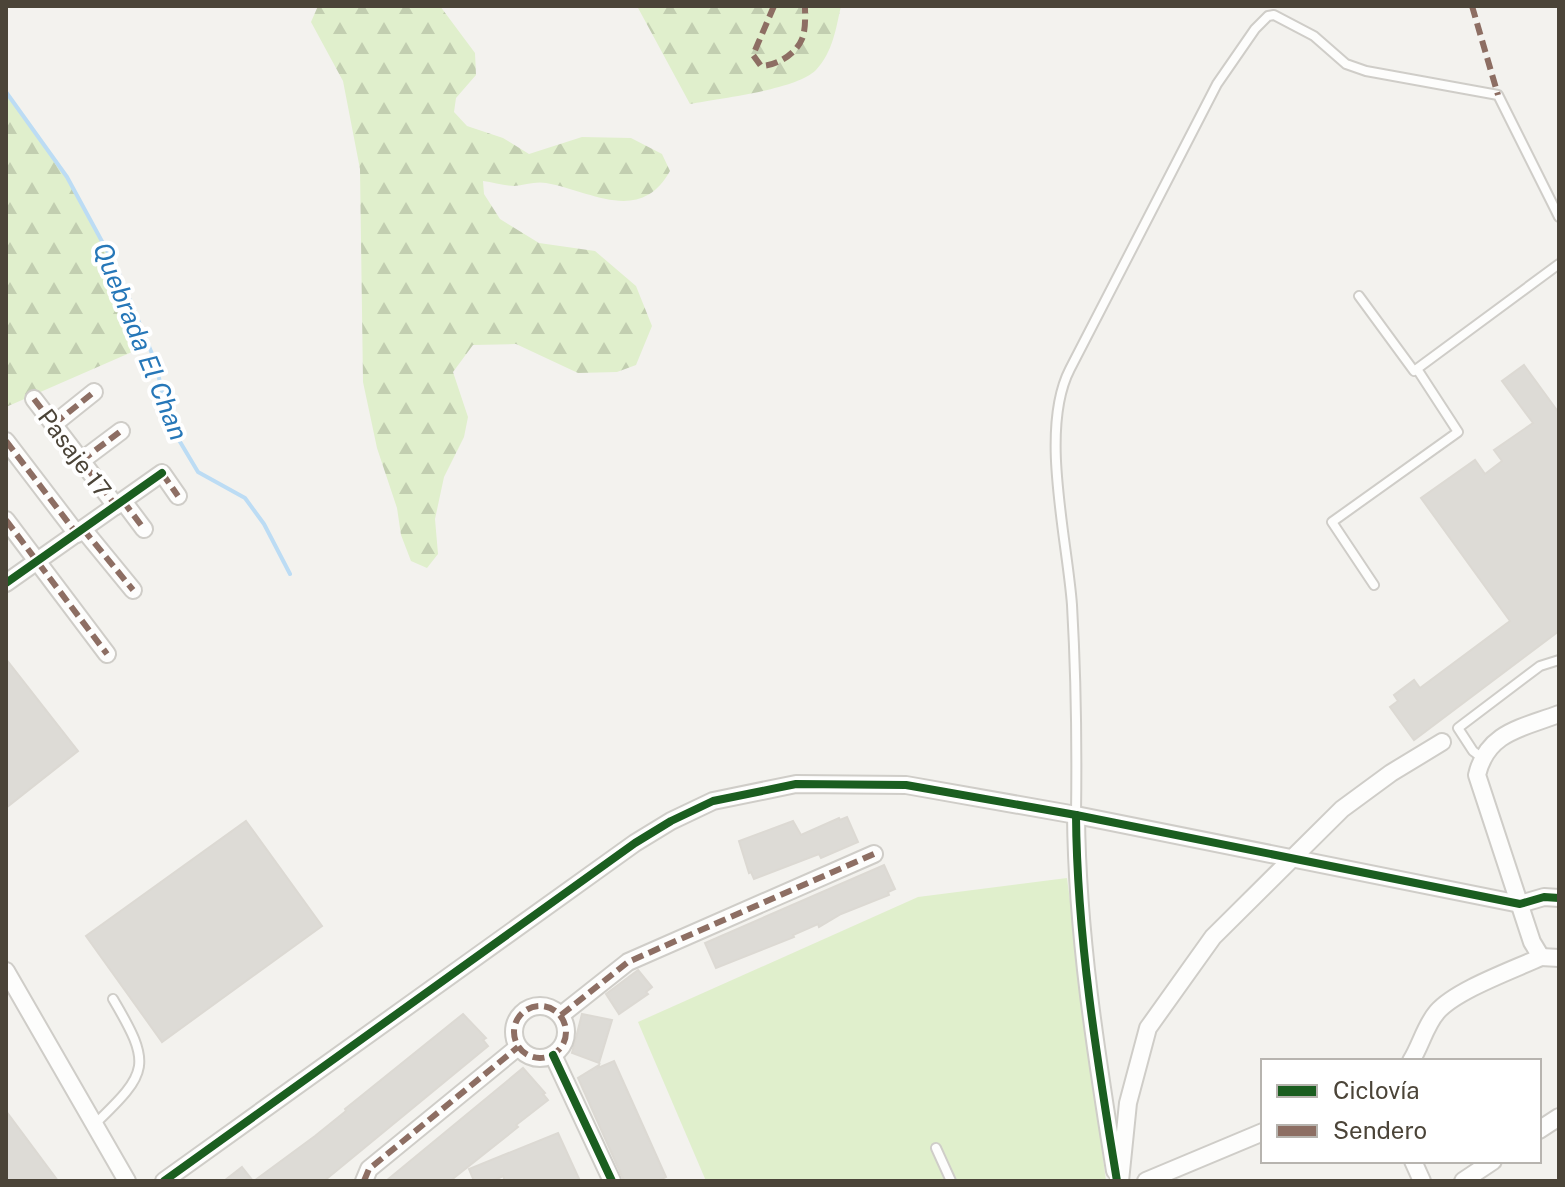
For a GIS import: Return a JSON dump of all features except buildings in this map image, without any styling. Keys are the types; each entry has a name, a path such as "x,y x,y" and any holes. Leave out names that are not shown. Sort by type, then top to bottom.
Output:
{"street":[{"path":"54,424 94,392"},
{"name":"Pasaje 17","path":"34,399 81,461 144,529"},
{"path":"81,461 121,431"},
{"path":"6,441 133,590"},
{"path":"6,583 162,473 178,496"},
{"path":"6,520 107,654"},
{"path":"1541,957 1532,942 1477,775 1481,757 1492,744 1508,733 1559,714"},
{"path":"1118,1181 1128,1103 1148,1028 1213,937 1342,809 1391,773 1442,742"},
{"path":"164,1181 635,843 713,801 796,784 906,785 1076,815 1520,904 1544,897 1559,898"},
{"path":"1076,815 1077,871 1094,1039 1118,1181"},
{"path":"561,1015 628,962 874,854"},
{"path":"1412,1059 1430,1021 1453,998 1541,957 1559,958"},
{"path":"6,971 127,1181"},
{"path":"537,1005 546,1006 561,1015 565,1041 553,1055 530,1057 518,1047 513,1029 521,1013 537,1005"},
{"path":"364,1181 369,1169 518,1047"},
{"path":"553,1055 612,1181"},
{"path":"1541,1129 1559,1117"},
{"path":"1146,1181 1176,1175 1261,1133"},
{"path":"1463,1181 1490,1163"}],"lane":[{"path":"1076,815 1076,692 1071,603 1056,457 1058,397 1217,84 1255,29 1268,16 1274,15 1314,36 1346,64 1366,71 1498,95 1559,217"},
{"path":"1359,296 1414,371 1559,264"},
{"path":"1374,585 1332,522 1458,432 1417,369"},
{"path":"1481,757 1473,751 1458,728 1540,666 1559,660"},
{"path":"94,1125 130,1090 139,1067 140,1050 113,999"},
{"path":"936,1148 951,1181"}],"green space":[{"path":"318,6 440,6 475,53 476,75 456,98 454,112 467,126 503,138 529,154 582,137 631,138 662,154 670,171 658,187 644,197 629,201 597,197 546,183 514,186 483,181 484,194 500,219 539,243 595,251 636,286 652,326 636,365 617,372 578,373 516,344 473,345 453,372 468,417 464,437 444,477 435,519 438,554 427,568 411,561 401,535 397,508 377,448 363,382 360,169 343,81 311,22"},
{"path":"637,6 841,6 826,56 816,70 806,77 775,88 690,104"},
{"path":"6,92 67,177 117,269 148,345 6,407"},
{"path":"1067,878 1106,1181 706,1181 638,1022 918,897"}],"waterway":[{"name":"Quebrada El Chan","path":"6,92 67,177 117,269 155,361 170,425 198,472 245,498 264,524 290,574"}],"marked path":[{"path":"774,6 753,55 761,66 773,64 795,50 804,31 805,6"},
{"path":"1472,6 1498,95"},
{"path":"54,424 94,392"},
{"path":"34,399 116,506"},
{"path":"81,461 121,431"},
{"path":"6,441 77,534"},
{"path":"162,473 178,496"},
{"path":"123,501 144,529"},
{"path":"6,520 107,654"},
{"path":"83,529 133,590"},
{"path":"561,1015 628,962 874,854"},
{"path":"540,1006 559,1013 566,1032 559,1051 540,1058 521,1051 514,1032 521,1013 540,1006"},
{"path":"364,1181 369,1169 518,1047"}],"cycle path":[{"path":"6,583 162,473"},
{"path":"164,1181 635,843 713,801 796,784 906,785 1076,815 1520,904 1544,897 1559,898"},
{"path":"1076,815 1084,953 1117,1181"},
{"path":"553,1055 612,1181"}]}
